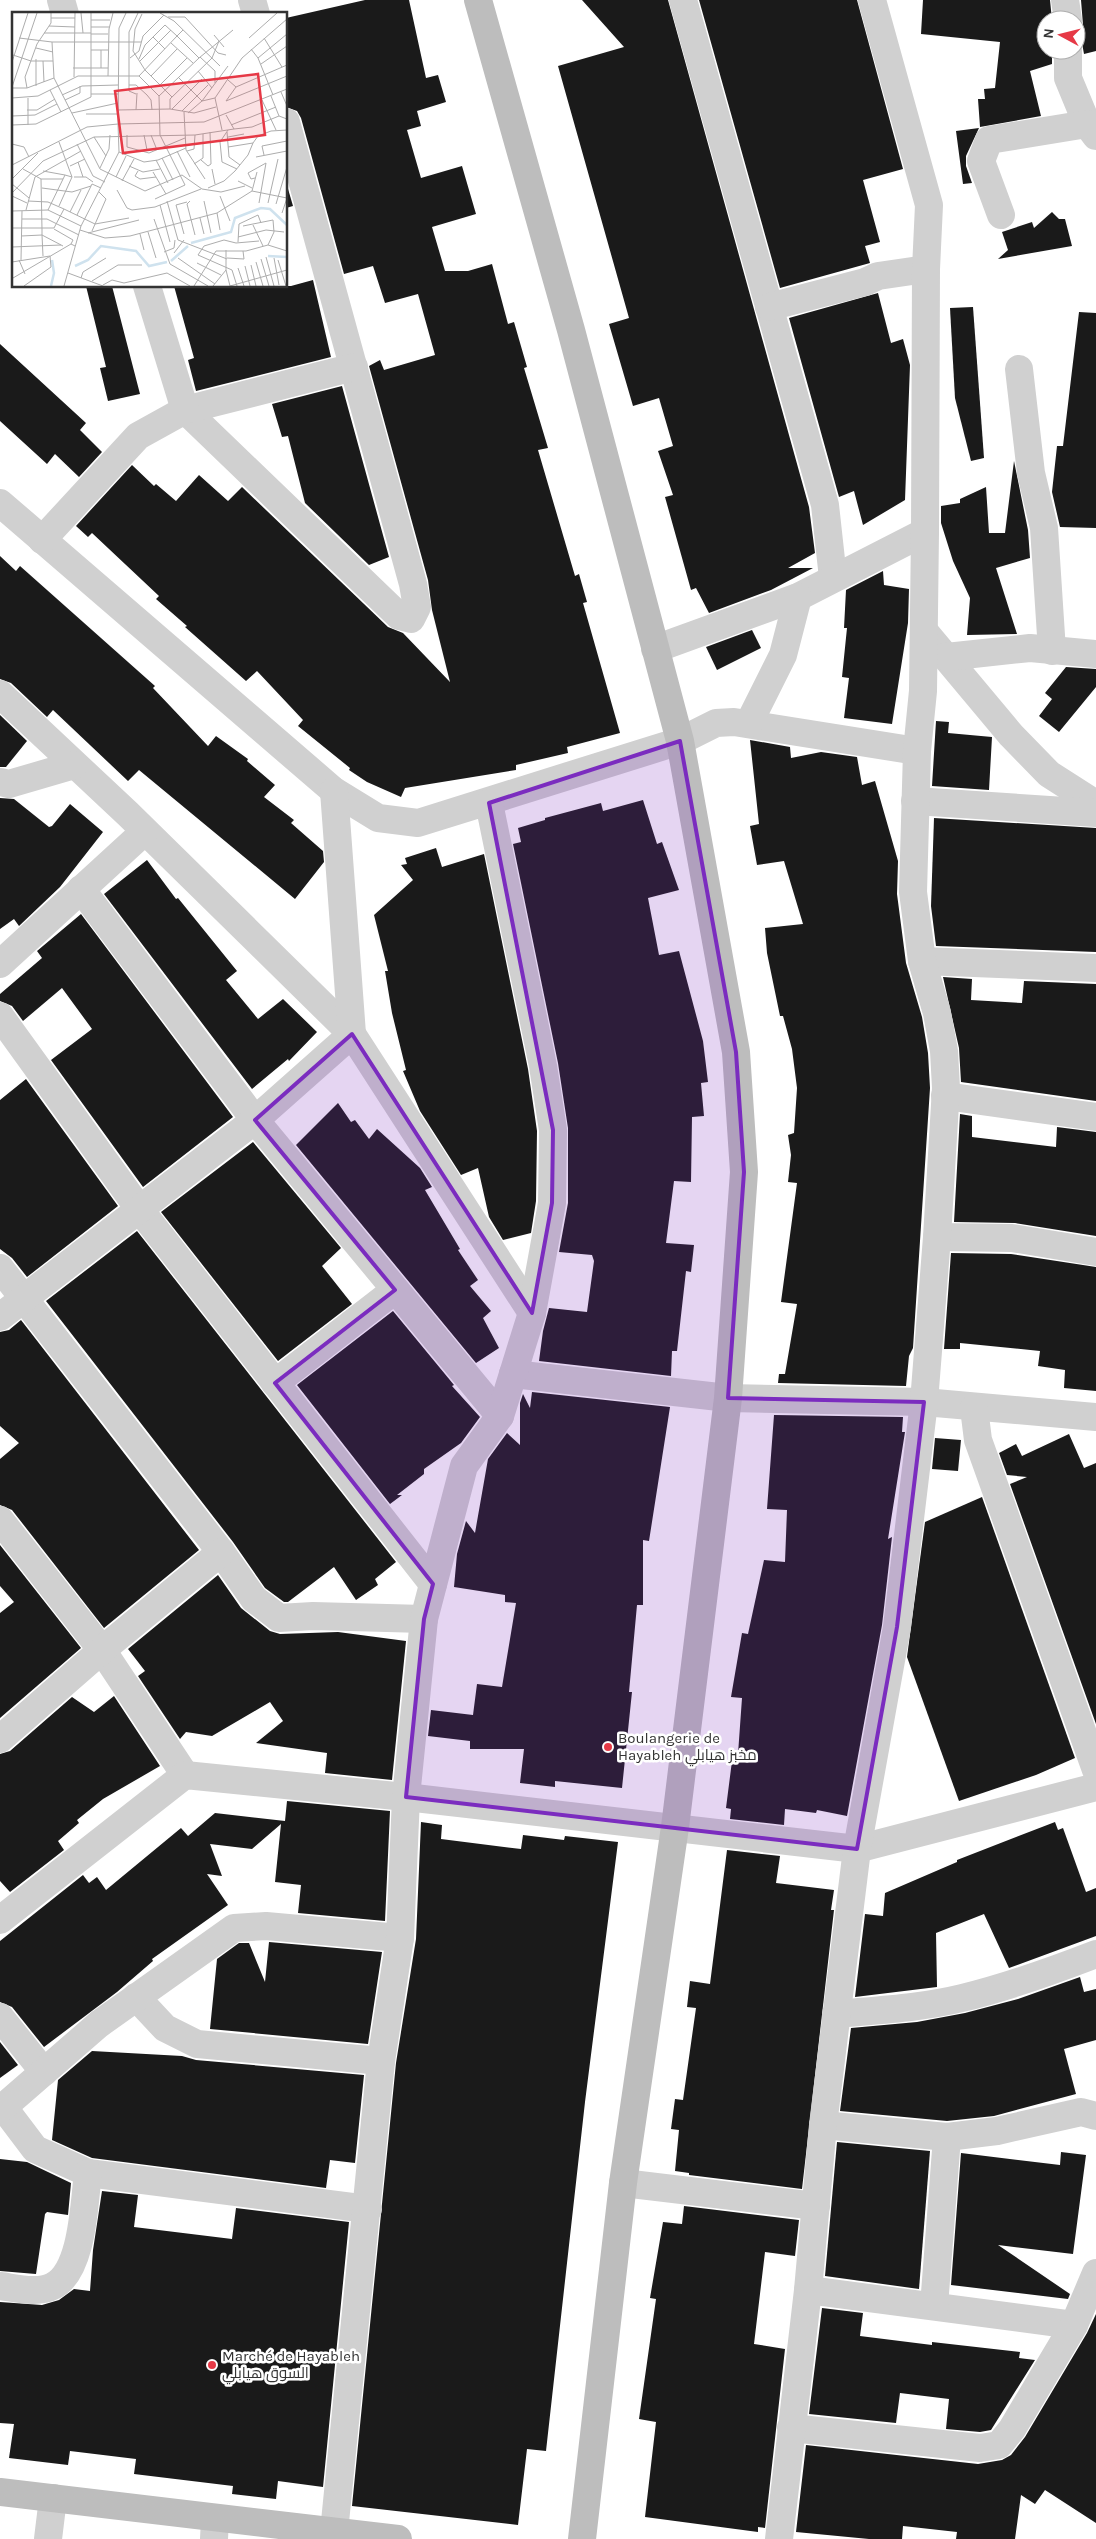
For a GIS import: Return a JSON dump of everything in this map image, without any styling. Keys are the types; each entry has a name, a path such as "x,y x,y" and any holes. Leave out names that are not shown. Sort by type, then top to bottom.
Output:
{"main road":[{"path":"478,0 571,330 680,741 736,1052 744,1172 728,1398 675,1827 623,2183 582,2539"},
{"path":"0,2492 53,2498 214,2529 334,2532 398,2539"}],"street":[{"path":"683,0 825,504 833,578"},
{"path":"779,2539 808,2290 823,2125 857,1849 897,1627 924,1402 937,1237 945,1096 944,1051 937,1013 922,961 913,892 917,751 923,691 926,269 929,205 872,0"},
{"path":"1001,215 981,161 989,140 1092,130 1068,78 1068,60"},
{"path":"148,288 185,410 399,616 411,619 417,607 413,584 288,129"},
{"path":"769,307 865,282 878,276 926,269"},
{"path":"42,540 138,436 185,410 354,368"},
{"path":"1019,369 1031,473 1044,528 1052,651"},
{"path":"0,503 334,791 378,818 418,823 488,803 680,741 716,722 749,723 917,751"},
{"path":"655,649 798,597 925,532"},
{"path":"749,723 783,655 798,597"},
{"path":"924,631 1011,735 1049,774 1096,804"},
{"path":"946,656 1030,648 1096,654"},
{"path":"0,694 128,814 144,832 352,1034 532,1313"},
{"path":"0,782 9,784 74,765"},
{"path":"334,791 352,1034"},
{"path":"915,801 1096,813"},
{"path":"334,2532 368,2208 381,2061 400,1938 406,1797 424,1619 464,1466 500,1416 514,1374 532,1313 552,1203 553,1130 543,1066 488,803"},
{"path":"0,964 144,832"},
{"path":"81,889 255,1120 500,1416"},
{"path":"922,961 1096,968"},
{"path":"0,1016 140,1210 433,1584"},
{"path":"0,1317 255,1120 352,1034"},
{"path":"945,1096 1096,1117"},
{"path":"937,1237 1012,1238 1096,1252"},
{"path":"0,1268 221,1552 254,1599 279,1618 313,1616 424,1619"},
{"path":"275,1383 395,1290"},
{"path":"514,1374 728,1398 924,1402 974,1408 1096,1417"},
{"path":"974,1408 978,1440 1096,1770"},
{"path":"0,1520 102,1650 184,1775"},
{"path":"0,1739 102,1650 221,1552"},
{"path":"0,1920 184,1775 406,1797 857,1849 1096,1787"},
{"path":"368,2208 88,2173 35,2149 2,2109 98,2024 234,1928 266,1926 400,1938"},
{"path":"836,2014 920,2006 960,1998 1014,1984 1096,1954"},
{"path":"136,1997 165,2028 197,2044 381,2061"},
{"path":"0,2017 44,2072"},
{"path":"823,2125 947,2137 997,2131 1081,2112 1096,2116"},
{"path":"934,2306 947,2137"},
{"path":"0,2286 29,2290 52,2287 65,2278 76,2252 88,2173"},
{"path":"623,2183 816,2206"},
{"path":"791,2428 980,2448 999,2444 1012,2429 1074,2325 1096,2273"},
{"path":"808,2290 1074,2325"},
{"path":"48,2539 53,2498"}],"highlighted area":[{"path":"680,741 736,1052 744,1172 728,1398 924,1402 897,1627 857,1849 406,1797 424,1619 433,1584 275,1383 395,1290 255,1120 352,1034 532,1313 552,1203 553,1130 489,803"}],"building":[{"path":"365,0 409,0 426,78 438,75 446,102 417,111 421,126 407,130 421,178 462,166 476,214 432,227 445,271 468,271 492,264 508,324 514,322 527,367 524,368 548,448 538,450 575,576 579,574 587,602 583,603 620,733 567,747 568,753 516,765 516,770 405,788 401,797 367,782 349,770 350,768 298,726 303,720 257,671 246,681 185,627 187,626 156,599 159,596 92,533 88,537 76,526 132,465 154,486 156,484 176,501 199,475 228,501 242,487 388,627 403,633 450,682 432,610 428,580 369,366 380,360 384,370 435,355 418,294 385,303 373,266 344,274 301,118 297,111 288,108 288,18"},
{"path":"582,0 668,0 809,507 815,553 788,568 813,568 771,590 709,613 696,588 691,590 665,497 673,495 658,451 673,446 659,398 633,406 609,324 629,318 558,66 624,47"},
{"path":"699,0 857,0 903,169 863,180 880,242 865,246 870,263 780,288"},
{"path":"923,0 1050,0 1051,10 1036,10 1036,60 1052,60 1052,64 1030,71 1041,116 980,127 978,99 985,99 984,89 995,88 1000,42 921,34"},
{"path":"1081,0 1096,0 1096,51 1086,54 1086,10 1082,10"},
{"path":"979,128 966,156 966,166 972,183 963,184 956,131"},
{"path":"288,189 293,206 288,207"},
{"path":"1052,212 1059,219 1065,219 1072,246 998,259 1008,250 1002,232 1032,222 1034,228"},
{"path":"313,280 331,357 196,391 188,360 194,358 175,288 288,288 288,286"},
{"path":"86,288 113,288 140,394 108,401 100,368 106,367"},
{"path":"878,293 891,343 903,339 910,365 905,500 863,525 854,491 839,497 789,318"},
{"path":"973,307 984,458 971,461 955,398 950,308"},
{"path":"1079,312 1096,313 1096,528 1060,527 1052,492 1057,446 1063,446"},
{"path":"0,344 86,423 80,430 102,452 79,477 55,454 47,464 0,421"},
{"path":"342,386 389,557 369,565 305,503 288,436 282,437 272,404"},
{"path":"1014,461 1028,530 1030,558 996,568 1017,634 967,635 970,598 953,561 941,523 941,506 960,503 960,499 986,487 989,533 1005,533"},
{"path":"0,556 16,571 20,566 155,686 153,688 208,746 216,736 248,759 247,761 275,785 264,797 294,820 291,823 323,851 324,862 295,899 139,770 128,781 53,710 47,717 11,683 0,679"},
{"path":"883,571 884,585 909,589 908,623 892,724 844,718 849,678 842,677 847,628 844,628 846,590"},
{"path":"752,630 761,648 717,670 706,647"},
{"path":"1066,667 1096,669 1096,687 1059,732 1039,716 1052,699 1045,693"},
{"path":"0,715 27,741 6,767 0,767"},
{"path":"936,721 949,722 948,733 992,737 989,790 932,786"},
{"path":"750,740 790,747 791,758 821,752 857,757 862,785 875,781 898,861 897,894 906,963 922,1017 928,1053 930,1088 913,1348 909,1356 906,1386 778,1383 779,1374 785,1374 797,1304 781,1302 797,1183 788,1182 791,1155 788,1135 794,1133 797,1088 792,1049 783,1016 780,1016 767,953 765,928 803,924 784,861 757,865 750,826 759,824"},
{"path":"0,798 14,799 49,827 52,826 70,804 103,832 60,887 19,926 14,919 0,929"},
{"path":"643,800 657,844 662,842 679,890 648,898 659,955 679,951 703,1041 708,1082 701,1083 704,1116 692,1117 691,1182 674,1181 666,1243 694,1245 691,1272 686,1271 677,1351 672,1351 671,1376 539,1361 543,1331 549,1308 587,1312 594,1261 592,1255 559,1252 568,1203 568,1128 558,1063 513,844 521,842 518,828 545,820 545,818 601,803 603,811"},
{"path":"934,818 1096,828 1096,952 936,946 931,906"},
{"path":"436,848 442,867 484,854 528,1069 537,1131 536,1201 531,1233 503,1240 489,1217 478,1168 461,1175 420,1111 403,1071 406,1070 392,1013 385,971 388,971 374,915 413,880 401,865 407,864 405,858"},
{"path":"147,860 176,899 178,898 237,971 226,980 258,1019 283,999 317,1032 289,1061 288,1059 252,1089 104,894"},
{"path":"81,914 233,1117 143,1187 51,1060 92,1029 62,988 23,1021 12,1006 0,1001 0,994 42,958 37,951"},
{"path":"943,977 972,979 971,1000 1022,1003 1024,981 1096,984 1096,1101 961,1082 959,1048"},
{"path":"26,1079 118,1206 27,1277 12,1258 0,1249 0,1100"},
{"path":"338,1103 351,1122 355,1120 369,1139 377,1129 420,1168 432,1187 425,1190 460,1249 458,1250 478,1280 470,1286 491,1311 483,1318 499,1348 476,1363 296,1145"},
{"path":"960,1114 972,1116 972,1137 1056,1147 1057,1127 1096,1132 1096,1236 1015,1223 954,1222"},
{"path":"253,1142 341,1248 322,1266 352,1304 278,1361 161,1212"},
{"path":"137,1231 396,1562 375,1579 378,1585 356,1600 334,1567 288,1602 284,1602 265,1588 233,1542 46,1301"},
{"path":"951,1253 1011,1254 1096,1267 1096,1391 1064,1388 1065,1370 1038,1366 1040,1351 960,1343 960,1349 944,1349"},
{"path":"393,1311 454,1385 452,1386 480,1417 461,1443 424,1469 424,1474 397,1495 402,1495 390,1504 297,1385"},
{"path":"21,1320 199,1550 104,1628 12,1510 0,1505 0,1459 19,1443 0,1426 0,1332 9,1330"},
{"path":"532,1392 670,1407 649,1541 643,1540 643,1605 637,1605 629,1692 632,1692 622,1788 555,1781 555,1787 520,1783 524,1749 470,1749 470,1741 428,1736 431,1710 473,1715 477,1684 502,1687 516,1603 505,1602 505,1595 454,1587 457,1554 466,1521 475,1533 488,1459 507,1433 520,1445 520,1403 523,1394 530,1408"},
{"path":"774,1415 903,1417 902,1432 905,1432 888,1539 892,1537 882,1625 847,1816 817,1810 816,1813 785,1809 784,1825 730,1819 731,1809 726,1808 733,1753 738,1754 742,1698 731,1697 742,1633 748,1634 764,1560 785,1562 787,1510 767,1509"},
{"path":"1069,1434 1084,1468 1096,1463 1096,1724 1010,1484 1027,1477 1007,1475 999,1453 1016,1444 1022,1456"},
{"path":"935,1438 961,1440 958,1471 932,1469"},
{"path":"982,1497 1075,1758 1036,1775 959,1801 907,1657 925,1522"},
{"path":"0,1545 81,1648 0,1718 0,1613 14,1602 0,1586"},
{"path":"218,1575 241,1608 270,1631 280,1634 338,1632 406,1641 392,1780 325,1773 327,1753 256,1743 283,1721 270,1702 212,1736 186,1732 180,1739 138,1676 145,1671 128,1649"},
{"path":"114,1696 160,1766 103,1799 77,1820 79,1823 58,1841 64,1850 10,1892 0,1881 0,1754 10,1751 72,1697 94,1712"},
{"path":"287,1801 390,1811 385,1921 298,1913 301,1885 275,1882 281,1824 252,1849 210,1844 222,1876 207,1874 228,1905 152,1959 153,1961 117,1992 44,2047 12,2007 0,2002 0,1941 83,1875 89,1883 97,1877 106,1890 181,1828 188,1836 215,1813 285,1821"},
{"path":"421,1822 442,1825 441,1839 521,1849 523,1835 564,1840 565,1836 618,1842 585,2102 546,2451 527,2449 518,2525 352,2506 396,2063 416,1939"},
{"path":"1055,1822 1058,1830 1063,1828 1086,1892 1096,1888 1096,1936 1009,1968 984,1914 936,1933 937,1987 855,1997 865,1914 883,1916 885,1893 957,1862 957,1860"},
{"path":"727,1850 780,1856 776,1883 834,1890 831,1910 834,1910 802,2189 689,2175 689,2173 675,2171 679,2130 671,2129 675,2099 683,2100 696,2008 687,2007 690,1981 710,1984"},
{"path":"269,1942 382,1952 368,2044 210,2029 217,1959 239,1943 249,1943 265,1982"},
{"path":"1080,1977 1084,1992 1096,1989 1096,2040 1064,2049 1076,2094 994,2116 947,2121 840,2111 851,2028 917,2022 965,2013 1018,1999"},
{"path":"0,2042 18,2065 0,2078"},
{"path":"92,2051 182,2056 196,2060 364,2075 355,2163 330,2160 326,2188 92,2158 52,2140 58,2080"},
{"path":"837,2142 930,2151 919,2289 825,2276"},
{"path":"1061,2152 1086,2155 1073,2254 998,2245 1070,2294 1068,2299 951,2285 961,2153 1060,2165"},
{"path":"0,2159 27,2162 71,2183 68,2215 47,2212 45,2214 36,2274 0,2271"},
{"path":"102,2191 138,2195 134,2227 232,2239 236,2208 349,2222 323,2487 278,2481 276,2499 232,2494 233,2486 134,2474 136,2459 70,2451 68,2465 9,2458 14,2424 0,2423 0,2302 42,2305 59,2300 74,2289 90,2291 93,2250"},
{"path":"684,2206 799,2220 795,2256 765,2252 754,2344 785,2349 765,2528 758,2527 758,2532 645,2517 656,2422 639,2419 656,2299 650,2298 663,2222 682,2224"},
{"path":"822,2308 863,2313 860,2336 932,2345 932,2342 1020,2352 1019,2358 1035,2360 991,2430 980,2432 946,2429 949,2399 900,2393 896,2423 809,2414"},
{"path":"1096,2314 1096,2523 1045,2490 1035,2504 1021,2495 1015,2539 956,2539 957,2532 903,2526 902,2539 869,2539 796,2532 806,2445 978,2464 1002,2460 1011,2455 1025,2437 1087,2333"}],"place":[{"name":"Boulangerie de Hayableh مخبز هيابلي","path":"608,1747"},
{"name":"Marché de Hayableh السوق هيابلي","path":"212,2365"}]}
